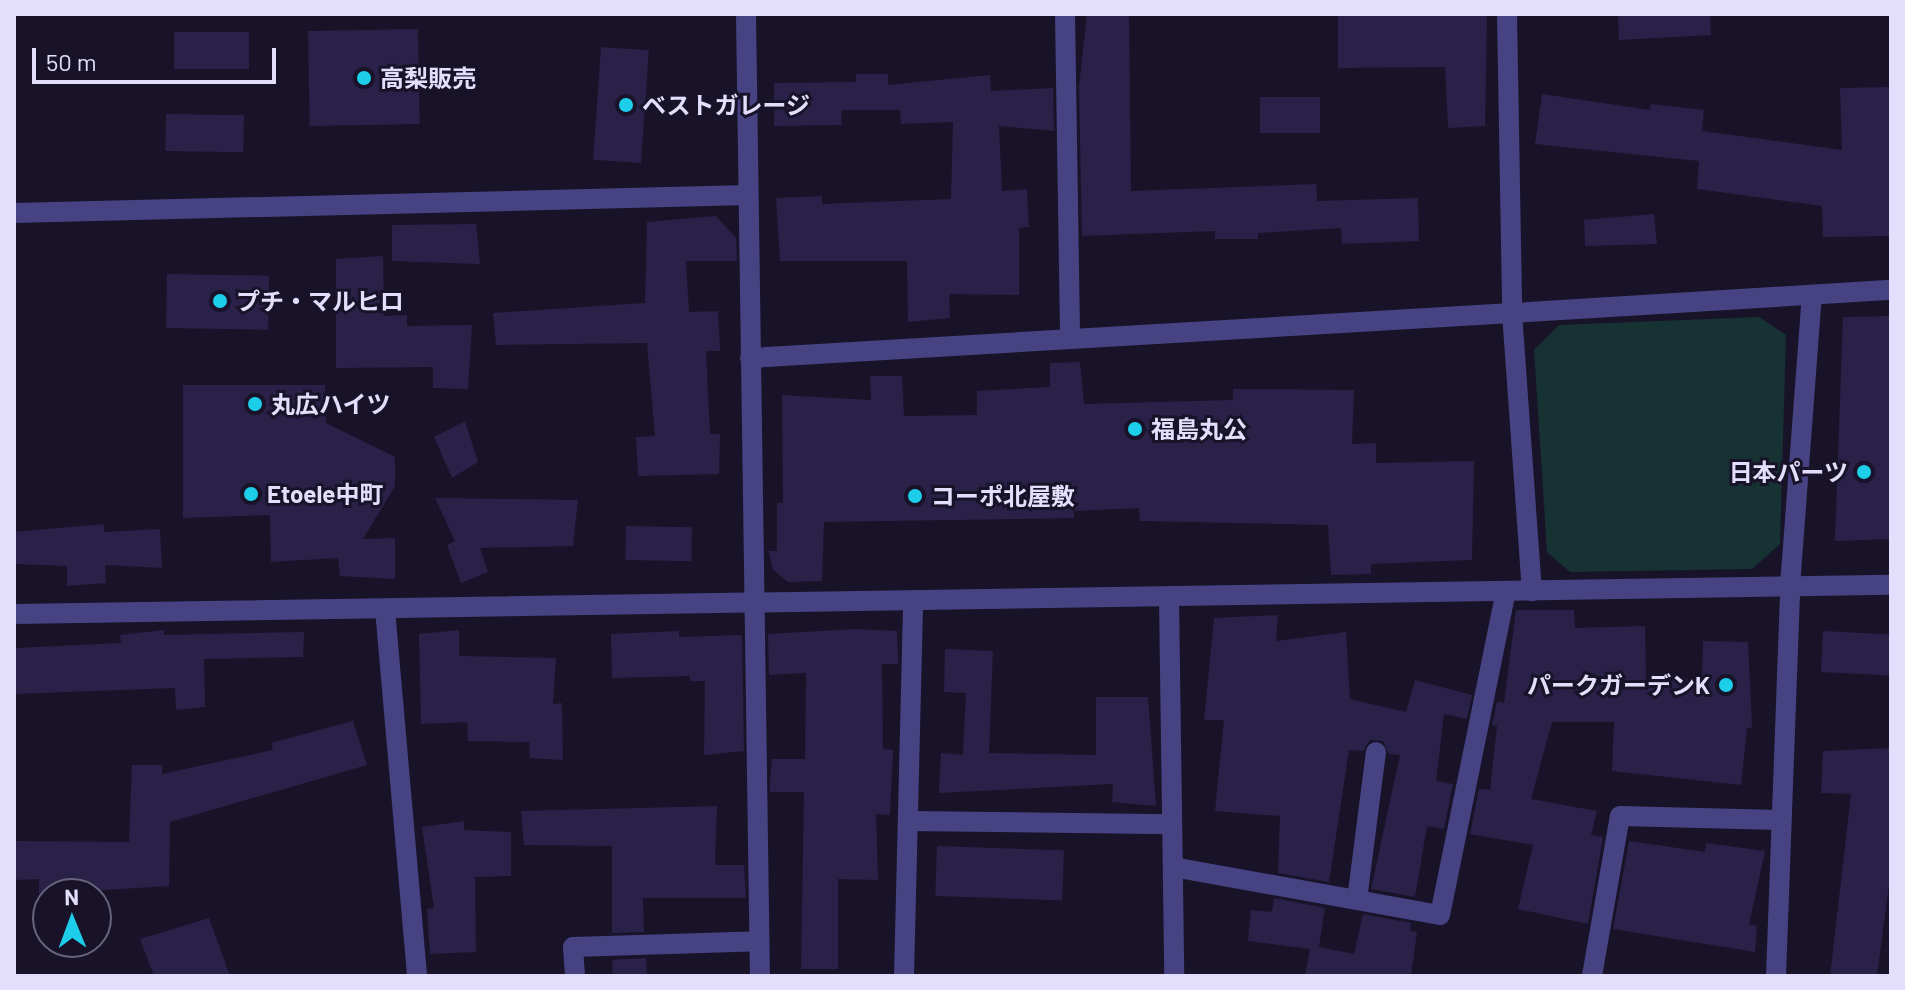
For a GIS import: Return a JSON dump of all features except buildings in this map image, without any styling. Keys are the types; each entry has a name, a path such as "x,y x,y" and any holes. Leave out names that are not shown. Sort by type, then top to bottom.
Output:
{"street":[{"path":"746,14 760,976"},
{"path":"1065,14 1070,339"},
{"path":"1507,14 1512,313 1532,591"},
{"path":"14,213 748,195"},
{"path":"750,358 1891,290"},
{"path":"1776,976 1790,586 1812,295"},
{"path":"14,614 1891,585"},
{"path":"1173,867 1440,915 1506,592"},
{"path":"1169,598 1174,976"},
{"path":"904,976 913,601"},
{"path":"385,609 417,976"},
{"path":"1357,900 1376,752"},
{"path":"1592,976 1620,816 1781,820"},
{"path":"908,821 1172,824"},
{"path":"575,976 573,947 759,941"}],"green space":[{"path":"1759,317 1786,335 1780,544 1752,569 1570,572 1547,552 1534,350 1559,325"}],"place":[{"name":"高梨販売","path":"364,78"},
{"name":"ベストガレージ","path":"626,105"},
{"name":"プチ・マルヒロ","path":"220,301"},
{"name":"丸広ハイツ","path":"255,404"},
{"name":"福島丸公","path":"1135,429"},
{"name":"日本パーツ","path":"1864,472"},
{"name":"Etoele中町","path":"251,494"},
{"name":"コーポ北屋敷","path":"915,496"},
{"name":"パークガーデンK","path":"1726,685"}]}
